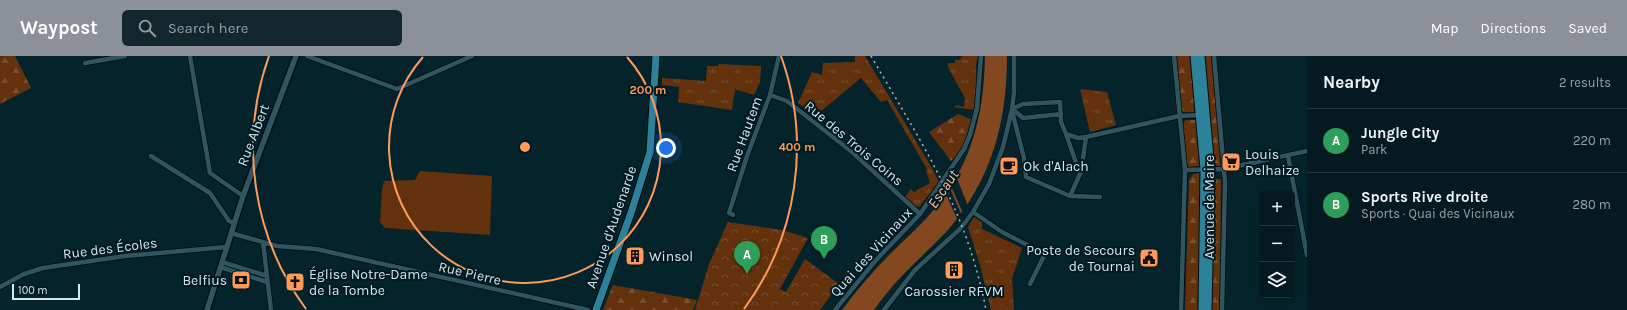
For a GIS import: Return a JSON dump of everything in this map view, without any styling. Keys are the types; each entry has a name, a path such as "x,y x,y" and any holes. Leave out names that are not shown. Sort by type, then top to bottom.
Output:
{"main road":[{"name":"Avenue d'Audenarde","path":"596,310 632,210 650,152 656,56"},
{"name":"Avenue de Maire","path":"1194,56 1199,115 1208,169 1202,310"},
{"name":"Avenue de Maire","path":"1201,56 1208,169 1208,310"}],"street":[{"path":"86,63 125,56"},
{"path":"190,56 210,173 243,196"},
{"name":"Rue Albert","path":"207,310 243,196 296,56"},
{"path":"307,56 397,89 472,56"},
{"name":"Rue Hautem","path":"734,215 729,213 747,156 770,95 779,56"},
{"name":"Quai des Vicinaux","path":"834,310 876,260 920,214 956,162 970,135 979,98 981,56"},
{"path":"884,310 916,270 960,228 973,212 982,197 996,167 1007,135 1014,92 1014,56"},
{"name":"Avenue de Maire","path":"1174,56 1185,170 1181,310"},
{"name":"Avenue de Maire","path":"1214,56 1224,168 1222,310"},
{"name":"Rue des Trois Coins","path":"770,95 787,100 852,152 920,214"},
{"path":"1012,109 1023,104 1048,101 1060,102 1061,122 1080,174"},
{"path":"1012,109 1023,118 1060,114"},
{"path":"1012,109 1024,158 1026,177 1070,196 1100,197"},
{"path":"1066,134 1078,138 1086,137 1179,116 1199,115"},
{"path":"1070,196 1080,174 1086,137"},
{"path":"1185,170 1224,168 1307,152"},
{"path":"151,156 210,193 229,221 234,223"},
{"path":"1288,156 1307,255"},
{"path":"973,212 1002,232 1045,254 1030,284"},
{"name":"Rue Pierre","path":"231,233 277,246 316,249 588,310"},
{"path":"263,242 271,310"},
{"name":"Rue des Écoles","path":"0,287 24,274 43,268 125,256 226,247"},
{"path":"221,264 248,273 267,282"},
{"path":"248,273 267,276"}],"green space":[{"path":"0,56 15,56 31,88 0,104"},
{"path":"855,56 865,56 939,182 920,206 915,207 905,197 911,189 914,192 930,183 927,169 887,100 881,102 861,78 815,116 798,103 812,72 822,75 823,63 855,62"},
{"path":"962,56 978,56 976,64 977,88 974,110 954,107 956,105 964,107 965,98 948,67 948,63 955,63 955,60 960,60"},
{"path":"1176,56 1192,56 1196,110 1193,113 1184,112 1181,109"},
{"path":"1203,56 1211,56 1223,163 1219,168 1214,165"},
{"path":"719,64 761,66 760,82 754,95 735,89 732,110 678,102 679,87 662,85 662,78 706,81 707,66 718,66"},
{"path":"1080,89 1107,92 1116,125 1090,132"},
{"path":"958,114 972,120 962,148 951,161 929,132"},
{"path":"1185,120 1196,120 1197,122 1201,164 1199,166 1189,167 1187,165 1183,124"},
{"path":"420,171 492,176 490,235 385,228 380,222 382,189 384,181 415,180"},
{"path":"1193,174 1202,174 1199,310 1185,310 1189,180"},
{"path":"1214,179 1221,179 1220,310 1211,310"},
{"path":"974,217 982,222 982,229 1022,248 1012,279 1014,310 991,310 980,265 968,227"},
{"path":"728,222 782,230 808,238 780,289 786,292 805,259 839,284 820,310 695,310 709,264"},
{"path":"613,285 697,300 693,310 603,310"}],"shaded area":[{"path":"985,56 1007,56 1006,80 1000,127 994,149 976,191 948,230 897,281 874,310 842,310 879,266 931,213 945,196 956,178 973,140 978,120 982,99"}],"pier":[{"path":"956,176 968,206 963,213 950,184"},
{"path":"949,186 962,216 958,221 945,192"}],"railway":[{"path":"871,56 920,140 954,206 979,279 986,310"}],"place":[{"name":"Louis Delhaize","path":"1231,162"},
{"name":"Ok d'Alach","path":"1009,166"},
{"name":"Winsol","path":"635,256"},
{"name":"Poste de Secours de Tournai","path":"1149,258"},
{"name":"Sports Rive droite","path":"824,259"},
{"name":"Carossier RFVM","path":"954,270"},
{"name":"Jungle City","path":"747,274"},
{"name":"Belfius","path":"241,280"},
{"name":"Église Notre-Dame de la Tombe","path":"295,282"}],"water label":[{"name":"Escaut","path":"943,189"}]}
